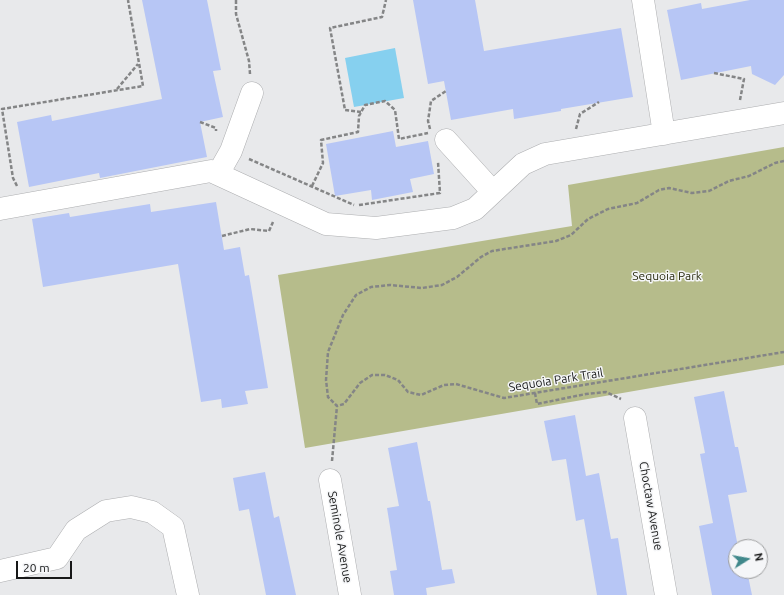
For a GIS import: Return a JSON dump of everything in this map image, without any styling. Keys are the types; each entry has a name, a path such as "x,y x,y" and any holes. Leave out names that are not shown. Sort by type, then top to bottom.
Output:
{"street":[{"path":"643,0 664,134"},
{"path":"218,174 231,151 252,93"},
{"path":"0,208 211,171 326,224 376,228 453,218 475,209 523,164 545,154 784,114"},
{"path":"446,140 493,192"},
{"name":"Choctaw Avenue","path":"635,418 666,595"},
{"name":"Seminole Avenue","path":"330,480 350,595"},
{"path":"0,571 57,558 76,530 106,511 131,507 152,512 173,527 188,595"}],"path":[{"path":"20,190 13,178 2,109 143,86 128,0"},
{"path":"236,0 236,14 250,61 252,93"},
{"path":"361,112 345,110 330,28 382,17 386,0"},
{"path":"116,90 139,64"},
{"path":"714,73 744,79 739,98 740,103"},
{"path":"312,186 323,163 321,140 358,132 359,116 364,105 386,101 395,110 399,139 430,132 428,121 431,101 446,91"},
{"path":"577,149 575,134 580,114 599,102"},
{"path":"200,122 216,128 216,134"},
{"path":"231,151 356,206 440,193 438,161"},
{"path":"330,480 337,406 328,397 326,380 328,352 343,315 356,295 371,287 390,285 422,288 442,285 457,277 481,257 492,251 556,241 571,235 588,219 608,209 636,203 659,190 669,188 692,193 709,191 729,181 749,176 775,163 784,161"},
{"path":"222,236 250,229 269,231 281,203"},
{"name":"Sequoia Park Trail","path":"337,406 344,404 360,383 372,375 385,375 398,380 408,392 421,396 444,385 456,384 504,398 784,352"},
{"path":"535,393 537,404 586,394 606,392 621,399"}],"green space":[{"name":"Sequoia Park","path":"784,147 784,365 305,448 278,275 572,226 568,185"}],"water":[{"path":"395,48 404,98 354,107 345,58"}],"building":[{"path":"142,0 207,0 221,70 213,71 223,117 200,122 207,157 100,178 99,173 29,187 17,122 51,115 52,121 162,99"},
{"path":"413,0 475,0 484,51 621,28 633,97 561,109 561,111 514,119 513,109 451,120 444,81 428,84"},
{"path":"750,0 784,0 784,75 775,85 752,74 751,66 681,80 667,10 701,3 702,9"},
{"path":"393,131 396,147 428,141 434,174 410,179 413,192 372,200 371,190 335,196 326,144"},
{"path":"216,202 224,250 240,247 245,276 249,275 268,388 245,391 248,404 222,408 221,399 201,402 178,264 43,287 32,219 69,213 70,217 150,204 151,212"},
{"path":"724,391 735,447 738,447 747,492 728,495 736,539 728,539 728,579 749,579 752,595 712,595 699,526 713,523 700,454 705,453 694,397"},
{"path":"575,415 586,476 599,473 611,539 618,538 627,595 597,595 584,519 576,521 566,459 552,461 544,421"},
{"path":"417,442 428,501 430,501 442,570 452,569 455,583 426,588 427,595 394,595 390,571 397,570 387,508 399,506 388,448"},
{"path":"265,472 274,518 279,516 296,595 266,595 249,509 239,511 233,478"}]}
